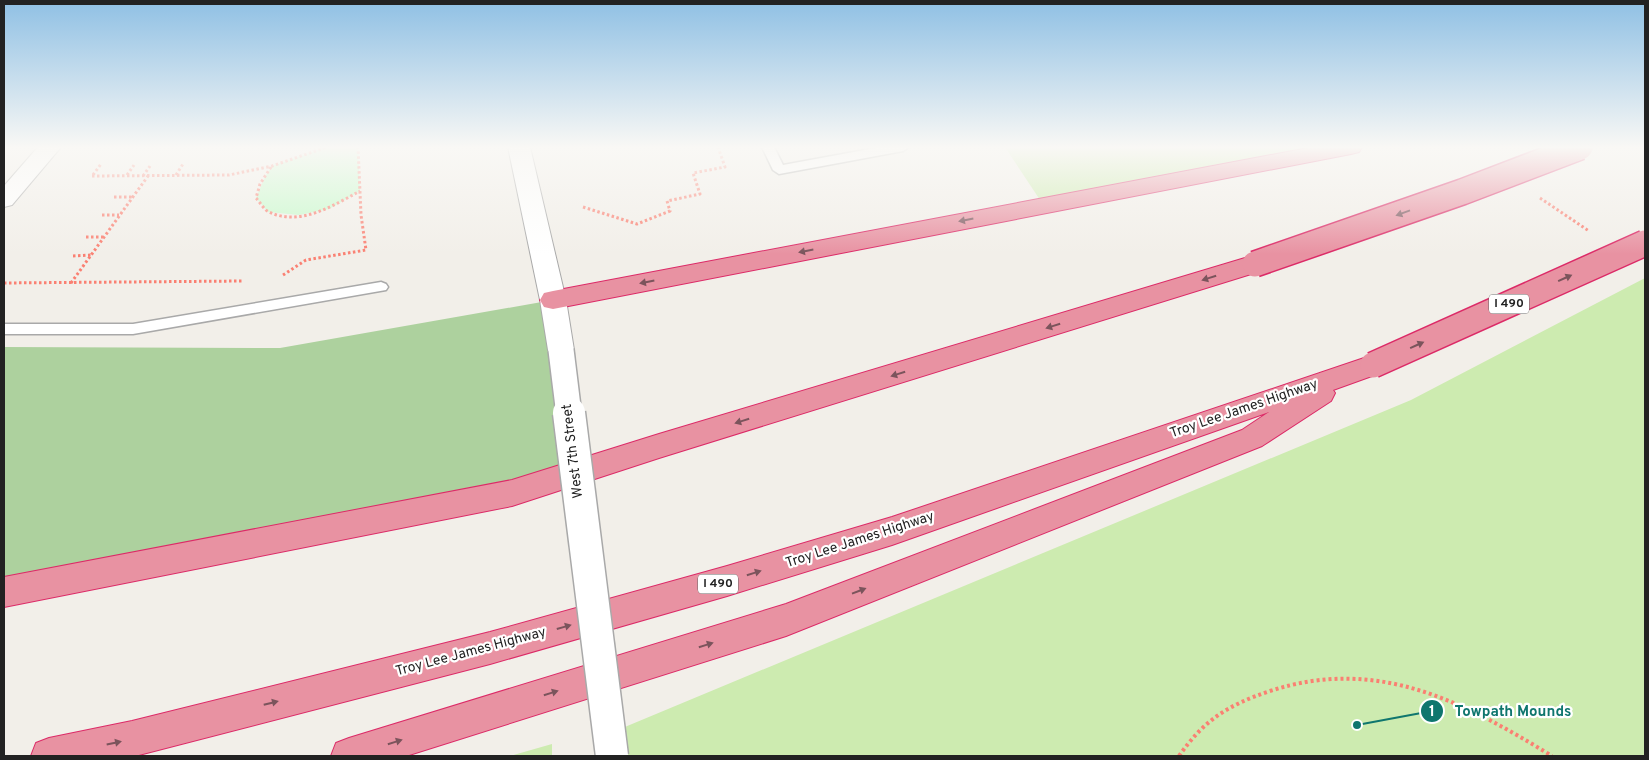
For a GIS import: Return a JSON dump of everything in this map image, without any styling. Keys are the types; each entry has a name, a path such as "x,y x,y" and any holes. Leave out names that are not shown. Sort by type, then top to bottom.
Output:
{"highway":[{"path":"553,300 1165,182"},
{"path":"4,592 512,493 659,446 1255,264 1488,182"},
{"name":"Troy Lee James Highway","path":"49,756 132,739 480,651 727,581 892,531 1373,365 1645,243"},
{"path":"349,756 786,620 1252,438 1321,393 1373,365"}],"street":[{"path":"4,200 20,182"},
{"name":"West 7th Street","path":"527,182 553,300 561,350 609,749"}],"lane":[{"path":"4,329 133,329 381,287"}],"path":[{"path":"72,282 143,182"},
{"path":"261,182 256,198 268,212 291,217 324,211 360,191"},
{"path":"282,276 306,260 366,250 361,215 360,182"},
{"path":"583,207 637,224 670,211 668,202 700,194 696,182"},
{"path":"1533,193 1596,236"},
{"path":"114,197 133,197"},
{"path":"102,215 120,215"},
{"path":"86,237 104,237"},
{"path":"73,256 91,255"},
{"path":"4,283 246,281"},
{"path":"1180,756 1190,739 1226,709 1268,690 1312,679 1360,677 1413,687 1469,708 1552,756"}],"green space":[{"path":"263,182 360,182 360,191 329,209 299,215 268,212 256,198"},
{"path":"1028,182 1165,182 1044,206"},
{"path":"1645,278 1645,756 612,756 608,734 1411,400"},
{"path":"553,300 576,481 287,550 4,605 4,347 280,348"},
{"path":"552,744 552,756 510,756"}],"place":[{"name":"Towpath Mounds","path":"1357,725"}]}
